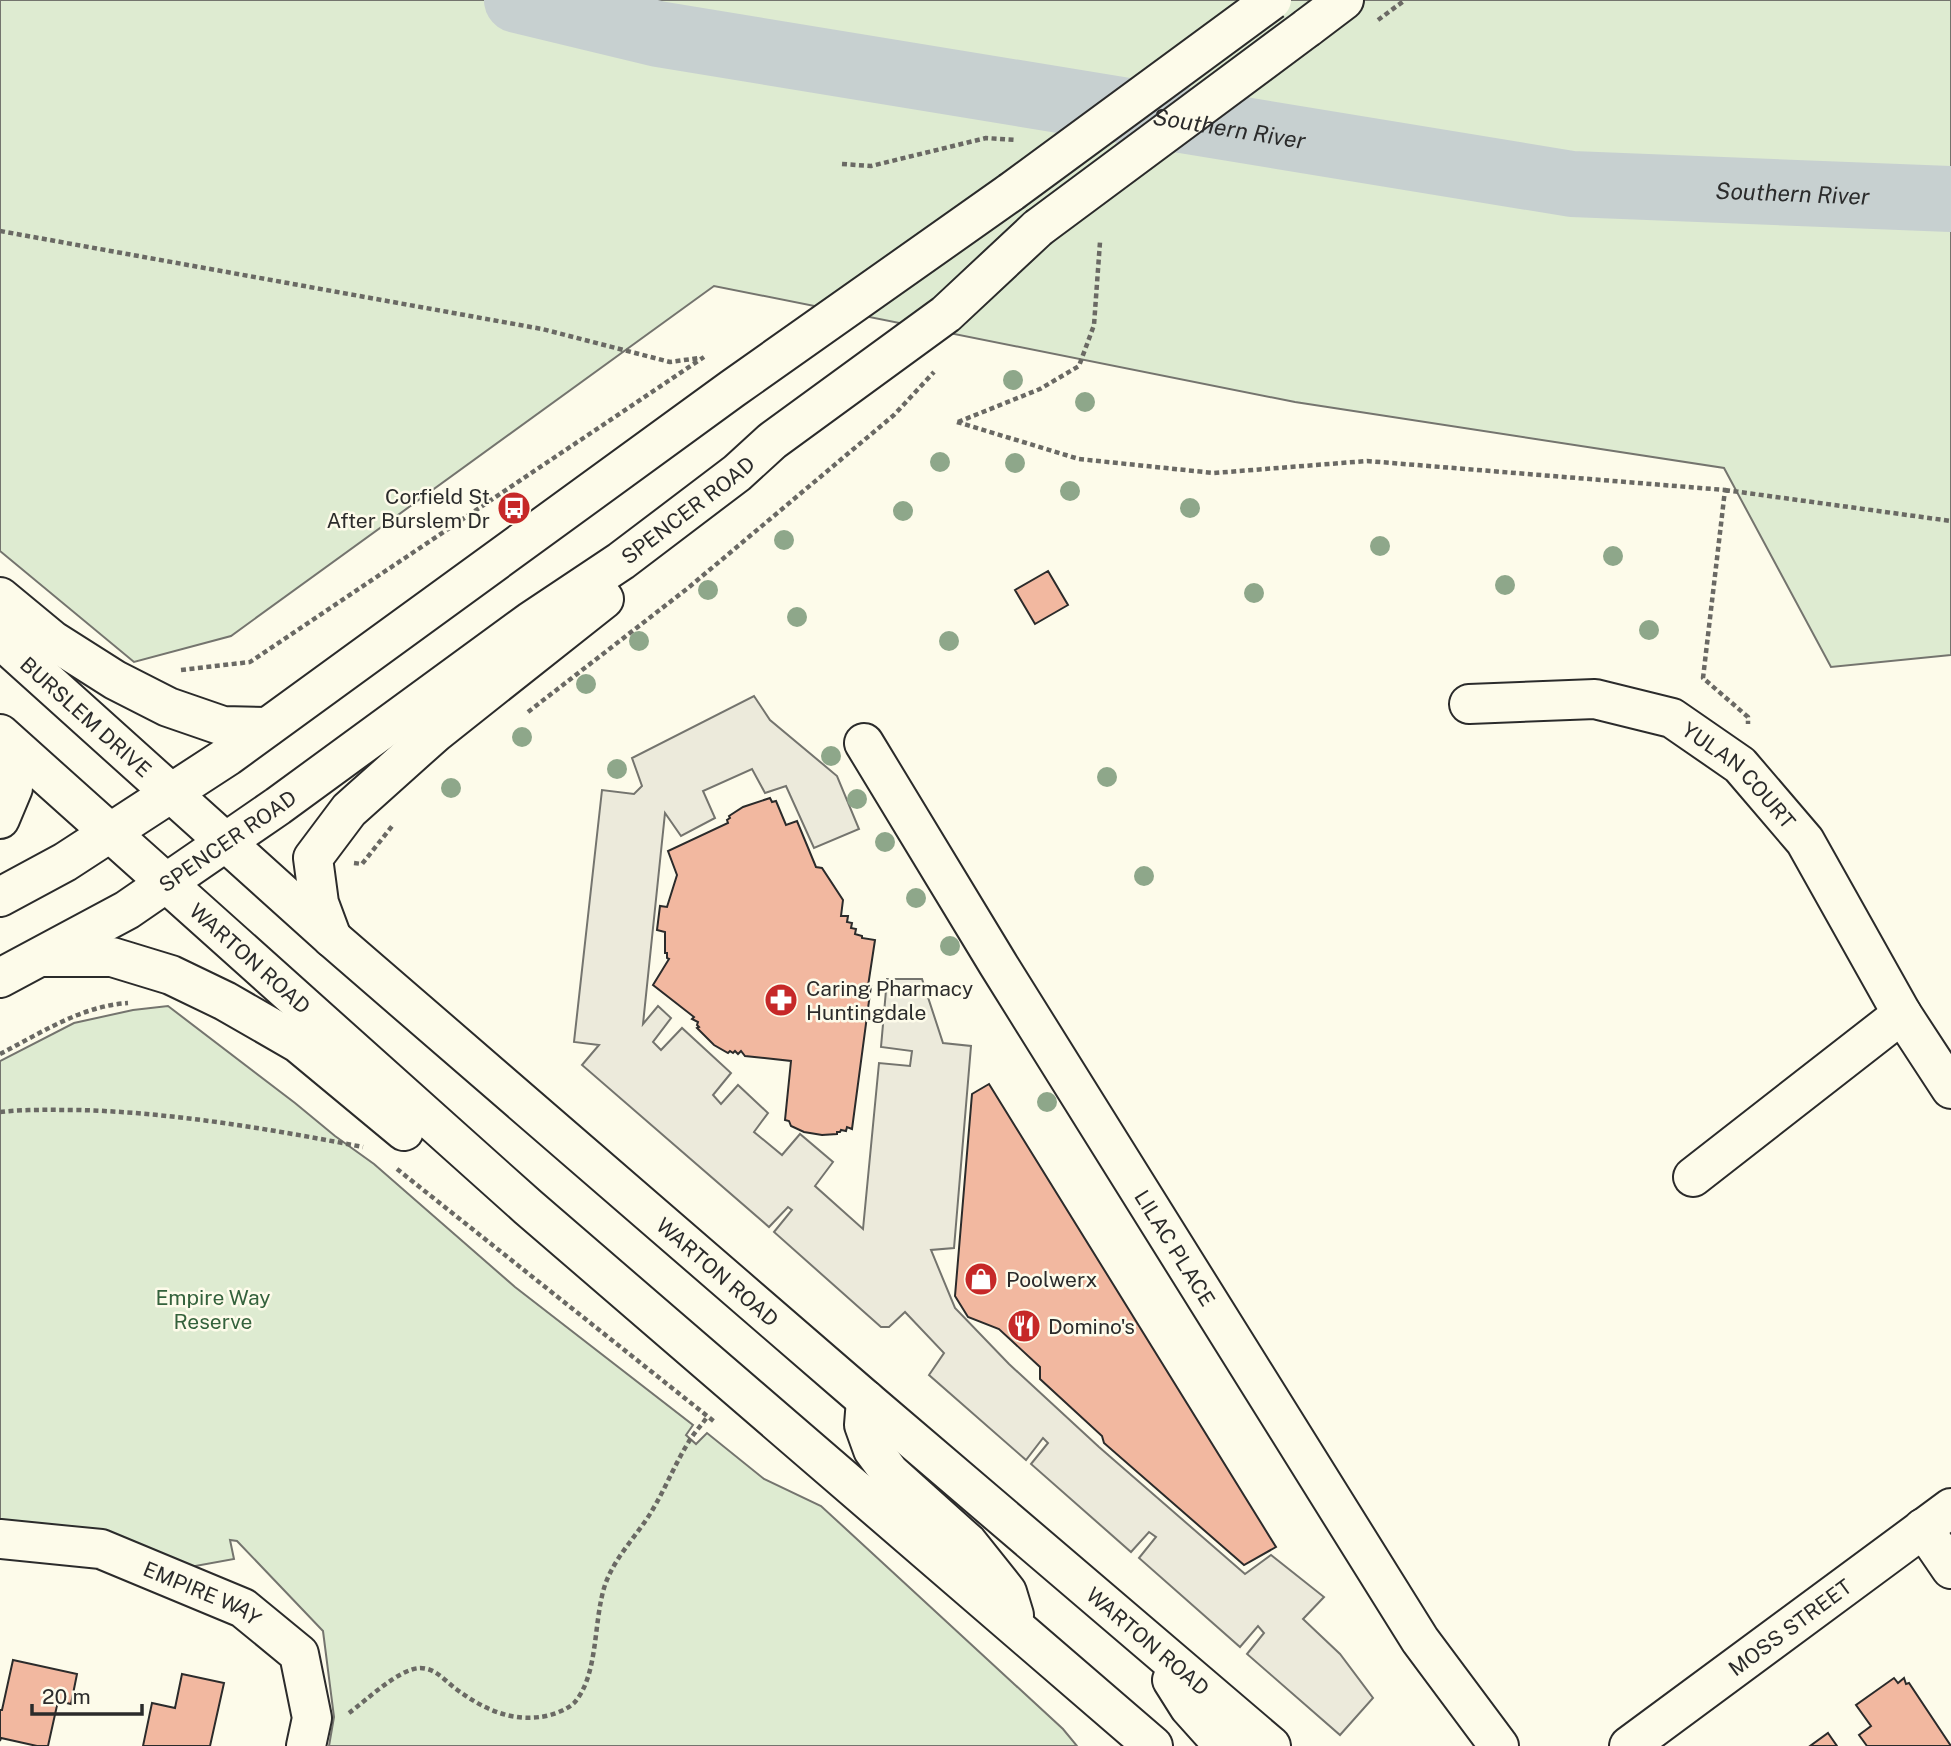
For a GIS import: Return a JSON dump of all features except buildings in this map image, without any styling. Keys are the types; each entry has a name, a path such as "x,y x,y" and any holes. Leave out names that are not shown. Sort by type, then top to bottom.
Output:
{"main road":[{"path":"0,897 65,862 228,756 732,389 1011,192 1272,0"},
{"name":"SPENCER ROAD","path":"0,978 116,916 289,798 531,621 621,561 737,473 772,442 946,314 1038,228 1344,0"},
{"path":"332,938 319,903 313,858 349,810 435,733 686,535 713,507 737,473"},
{"path":"0,597 51,640 115,680 168,707 223,726 267,727"},
{"name":"BURSLEM DRIVE","path":"0,639 172,792"},
{"name":"YULAN COURT","path":"1469,704 1595,699 1672,718 1740,765 1805,841 1902,1014 1951,1089"},
{"path":"4,738 110,833"},
{"path":"0,819 13,788 4,738"},
{"name":"LILAC PLACE","path":"864,743 998,964 1420,1640 1499,1746"},
{"name":"WARTON ROAD","path":"172,792 332,938 866,1401 1271,1746"},
{"name":"WARTON ROAD","path":"110,833 528,1207 1153,1746"},
{"path":"37,957 112,957 171,975 225,1002 298,1043 422,1146 528,1207"},
{"path":"1693,1177 1902,1014"},
{"path":"866,1401 864,1425 873,1450 890,1473 968,1543 1007,1592 1018,1630"},
{"path":"1937,1518 1951,1569"},
{"name":"MOSS STREET","path":"1629,1746 1937,1518"},
{"name":"EMPIRE WAY","path":"0,1539 101,1549 243,1608 299,1654 309,1732"},
{"path":"1145,1637 1189,1707 1224,1746"}],"path":[{"path":"842,164 871,166 986,138 1020,140"},
{"path":"0,231 542,329 670,362 704,357 250,662 177,670 168,707"},
{"path":"1100,242 1094,325 1079,366 1040,389 957,422 1079,459 1214,473 1367,461 1726,490 1951,521"},
{"path":"1726,490 1703,678 1748,717 1749,729 1740,765"},
{"path":"0,1054 82,1012 108,1004 137,1002"},
{"path":"0,1112 26,1109 124,1111 281,1131 371,1149"},
{"path":"309,1732 348,1714 404,1673 420,1668 443,1676 454,1688 499,1714 525,1719 548,1716 573,1704 591,1667 605,1585 620,1555 653,1511 688,1441 707,1417"}],"green space":[{"path":"0,0 1951,0 1951,655 1831,667 1724,468 1295,402 714,286 231,636 134,662 0,551"},
{"name":"Empire Way Reserve","path":"168,1006 374,1164 515,1287 693,1425 686,1435 696,1444 707,1433 764,1479 821,1506 1063,1729 1077,1746 329,1746 334,1717 323,1631 237,1541 230,1540 234,1559 179,1569 0,1530 0,1061 74,1023 133,1010"}],"shaded area":[{"path":"754,696 770,720 837,776 859,829 814,848 786,786 765,793 752,769 703,791 715,818 681,836 665,813 643,1024 658,1006 671,1018 653,1042 661,1050 682,1028 731,1073 713,1095 721,1104 738,1085 768,1113 754,1132 782,1155 800,1134 833,1162 815,1186 863,1229 879,1063 910,1066 912,1051 881,1047 887,979 922,979 943,1043 971,1046 954,1248 931,1250 955,1308 1009,1364 1099,1447 1245,1574 1271,1555 1324,1597 1303,1619 1340,1654 1373,1698 1340,1735 1247,1654 1264,1633 1258,1626 1240,1647 1139,1558 1156,1537 1149,1532 1131,1552 1031,1464 1048,1443 1043,1438 1026,1460 929,1375 944,1353 905,1312 889,1327 881,1327 774,1232 792,1210 788,1207 769,1227 582,1065 599,1045 574,1042 602,790 634,794 642,786 632,758"}],"waterway":[{"name":"Southern River","path":"517,0 658,34 1572,184 1951,199"}],"place":[{"name":"Corfield St After Burslem Dr","path":"514,508"},
{"name":"Caring Pharmacy Huntingdale","path":"781,1000"},
{"name":"Poolwerx","path":"981,1279"},
{"name":"Domino's","path":"1024,1326"}]}
